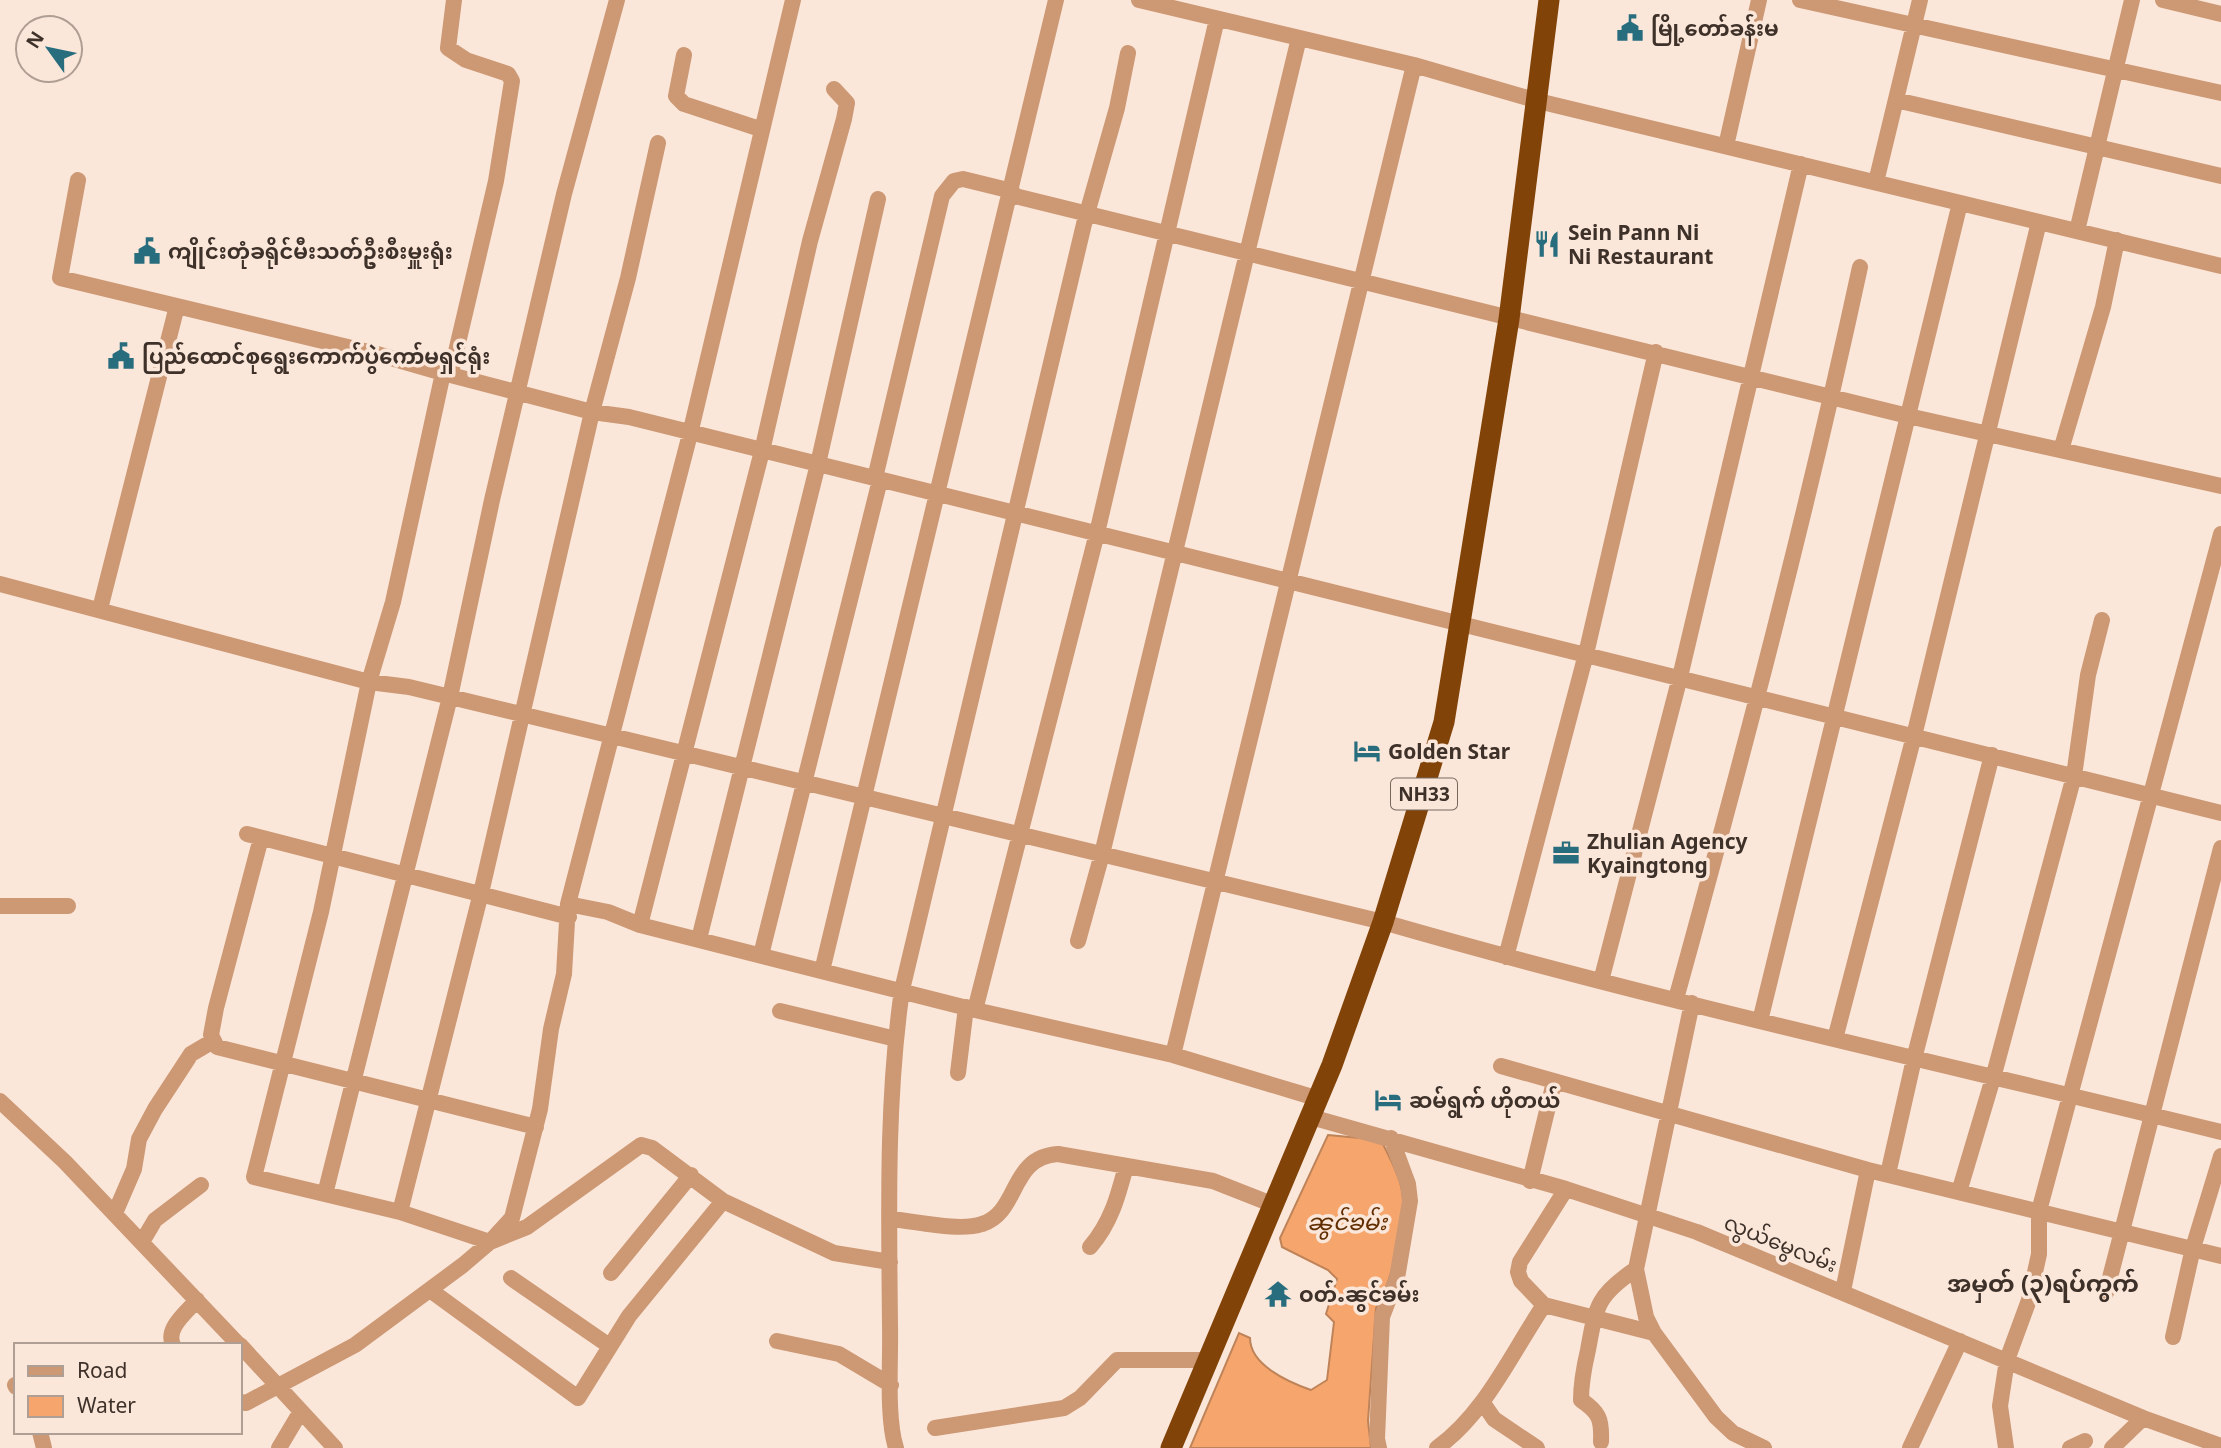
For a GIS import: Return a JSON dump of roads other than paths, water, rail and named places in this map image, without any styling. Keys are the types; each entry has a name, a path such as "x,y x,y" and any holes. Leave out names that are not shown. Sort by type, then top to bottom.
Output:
{"highway":[{"name":"NH33","path":"1171,1448 1315,1108 1383,922 1444,722 1509,319 1549,0"}],"street":[{"path":"454,0 448,48 467,60 508,74 512,81 491,204 447,373 393,601 369,682 333,857 254,1177 400,1212 490,1242 527,1227 641,1146 652,1148 723,1201 834,1253 890,1262"},
{"path":"325,1194 450,697 463,626 564,194 617,0"},
{"path":"242,1403 246,1404 355,1345 490,1242 512,1218 536,1128 564,974 569,910 610,735 690,434 760,129 793,0"},
{"path":"822,971 1056,0"},
{"path":"1139,0 1414,65 1538,101 2221,266"},
{"path":"1726,146 1759,0"},
{"path":"1800,0 2221,93"},
{"path":"1876,182 1920,0"},
{"path":"2077,231 2132,0"},
{"path":"2163,0 2221,14"},
{"path":"958,1073 970,1008 1021,834 1097,533 1217,19"},
{"path":"1078,941 1102,854 1299,38"},
{"path":"896,1448 891,1385 890,1219 896,1038 902,990 1087,212 1129,53"},
{"path":"684,55 676,96 684,103 760,129"},
{"path":"1173,1055 1359,281 1414,65"},
{"path":"640,925 687,753 762,451 810,242 846,111 847,103 834,89"},
{"path":"1896,100 2221,176"},
{"path":"400,1212 481,893 592,412 628,278 658,143"},
{"path":"1601,981 1680,677 1801,164"},
{"path":"761,955 877,479 942,196 954,181 963,179 1168,234 1247,251 1509,319 1752,375 1908,416 2221,486"},
{"path":"78,180 60,278 377,354 592,412 629,417 2221,813"},
{"path":"699,939 818,464 878,199"},
{"path":"1760,1021 1960,203"},
{"path":"1835,1039 1914,736 2039,222"},
{"path":"2061,450 2103,307 2117,240"},
{"path":"1764,1448 1733,1433 1716,1417 1654,1333 1646,1317 1636,1269 1670,1114 1684,1001 1833,395 1860,267"},
{"path":"100,609 177,306"},
{"path":"1506,957 1586,654 1656,352"},
{"path":"2006,1448 2000,1406 2007,1360 2029,1300 2039,1254 2039,1211 2221,534"},
{"path":"0,584 369,682 450,697 1215,881 1760,1021 2221,1132"},
{"path":"1959,1192 1993,1078 2074,776 2088,675 2102,620"},
{"path":"1888,1174 1913,1059 1992,755"},
{"name":"လွယ်မွေလမ်း","path":"212,1041 216,1008 254,836 481,893 569,910 608,912 640,925 970,1008 1173,1055 1391,1138 1530,1181 1566,1189 1697,1232 1960,1340 2196,1443 2221,1446"},
{"path":"2106,1293 2150,1114 2221,848"},
{"path":"0,906 68,906"},
{"path":"780,1011 896,1038"},
{"path":"115,1213 134,1169 139,1139 155,1109 191,1054 212,1041 217,1047 536,1128"},
{"path":"1501,1066 1868,1170 2221,1256"},
{"path":"1530,1181 1554,1082"},
{"path":"0,1101 115,1213 238,1343"},
{"path":"1379,1448 1377,1440 1382,1317 1397,1278 1410,1201 1408,1184 1391,1138"},
{"path":"890,1219 968,1226 984,1224 1008,1200 1024,1170 1045,1155 1058,1154 1213,1181 1274,1205"},
{"path":"2173,1337 2193,1248 2221,1156"},
{"path":"1090,1247 1102,1233 1116,1204 1126,1166"},
{"path":"1843,1291 1868,1170"},
{"path":"611,1273 691,1175"},
{"path":"142,1242 155,1220 201,1185"},
{"path":"1566,1189 1520,1262 1518,1272 1521,1281 1544,1305 1654,1333"},
{"path":"430,1290 578,1398 585,1390 608,1345 723,1201"},
{"path":"1601,1442 1602,1423 1598,1411 1581,1400 1581,1380 1593,1316 1598,1303 1611,1286 1636,1269"},
{"path":"511,1278 608,1345"},
{"path":"172,1343 172,1329 197,1300"},
{"path":"1437,1448 1460,1431 1483,1403 1544,1305"},
{"path":"1910,1448 1960,1340"},
{"path":"777,1341 839,1354 891,1385"},
{"path":"242,1347 335,1448"},
{"path":"935,1427 1064,1408 1080,1398 1117,1360 1208,1360"},
{"path":"1483,1403 1494,1419 1537,1448"},
{"path":"279,1448 301,1411"},
{"path":"2112,1448 2143,1418"}],"water":[{"name":"ၼွင်ၶမ်း","path":"1328,1135 1381,1140 1397,1174 1403,1199 1398,1248 1388,1282 1376,1308 1368,1421 1371,1448 1190,1448 1239,1333 1250,1338 1256,1356 1263,1364 1282,1377 1311,1390 1327,1380 1334,1322 1326,1314 1337,1279 1328,1270 1282,1247 1280,1238"}],"place":[{"name":"မြို့တော်ခန်းမ","path":"1630,28"},
{"name":"Sein Pann Ni Ni Restaurant","path":"1547,244"},
{"name":"ကျိုင်းတုံခရိုင်မီးသတ်ဦးစီးမှူးရုံး","path":"147,251"},
{"name":"ပြည်ထောင်စုရွေးကောက်ပွဲကော်မရှင်ရုံး","path":"121,356"},
{"name":"Golden Star","path":"1367,751"},
{"name":"Zhulian Agency Kyaingtong","path":"1566,853"},
{"name":"ဆမ်ရွက် ဟိုတယ်","path":"1388,1100"},
{"name":"ဝတ်ႉၼွင်ၶမ်း","path":"1278,1294"}],"district":[{"name":"အမှတ် (၃)ရပ်ကွက်","path":"2043,1282"}]}
